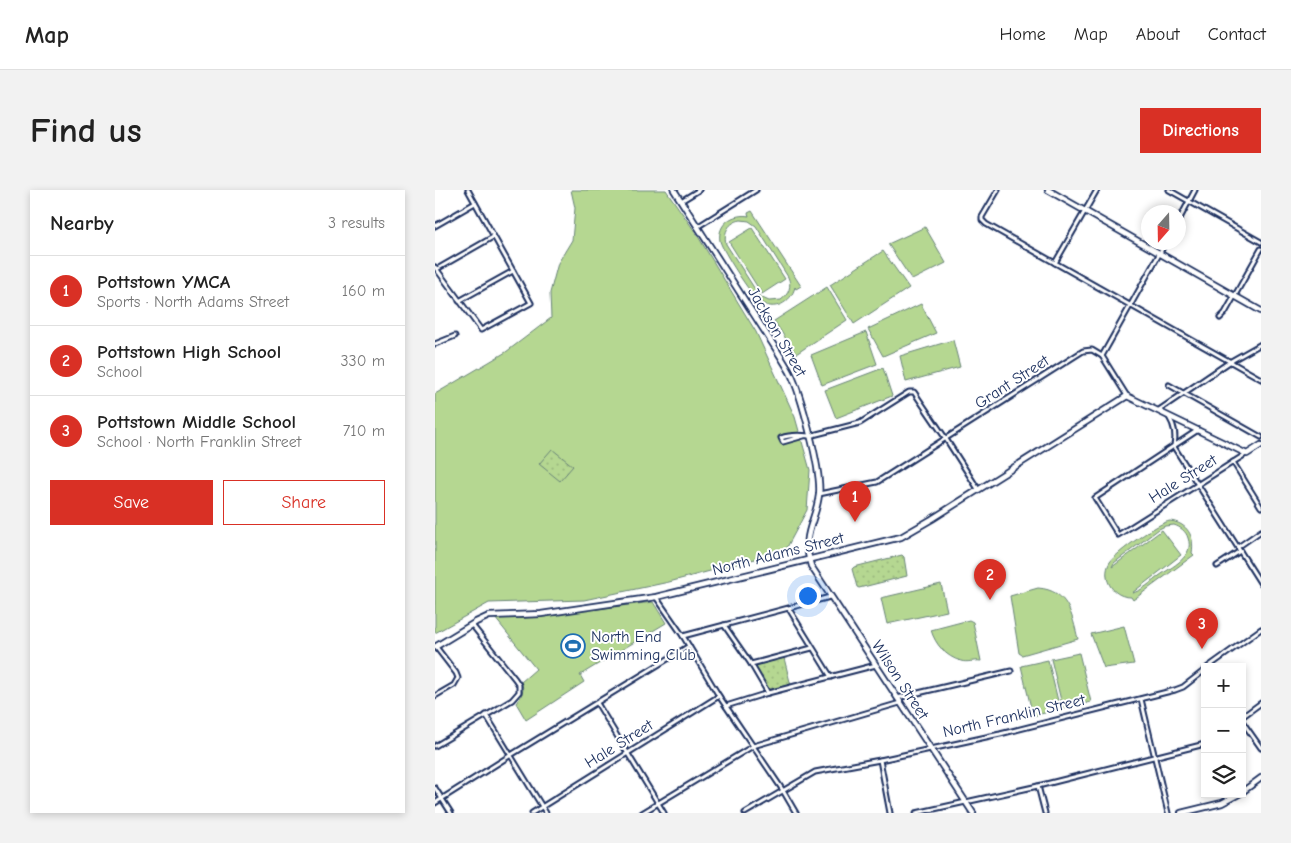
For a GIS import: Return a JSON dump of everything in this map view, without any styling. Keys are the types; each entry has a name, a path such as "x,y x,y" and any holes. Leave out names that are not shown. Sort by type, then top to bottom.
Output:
{"street":[{"path":"468,190 531,303 481,330 436,268 493,237"},
{"name":"Jackson Street","path":"674,190 790,373 798,394 818,476 819,494 807,533 809,560"},
{"path":"681,201 699,190"},
{"path":"697,227 756,190"},
{"path":"998,190 982,220 986,224 1261,379"},
{"path":"1048,190 1261,311"},
{"path":"1055,263 1097,190"},
{"path":"1169,190 1261,242"},
{"path":"1186,207 1195,190"},
{"path":"435,226 475,203"},
{"path":"1219,318 1225,313 1261,249"},
{"path":"1162,250 1102,356 1127,396 1247,454"},
{"path":"459,301 513,271"},
{"path":"435,344 455,336"},
{"path":"1159,410 1231,361 1261,344"},
{"name":"Grant Street","path":"819,494 877,482 1083,351 1092,350 1102,356"},
{"path":"1169,385 1261,437"},
{"path":"807,436 785,436 781,438 783,442 860,423 909,392 914,392 978,490"},
{"name":"North Adams Street","path":"435,646 489,616 531,615 656,597 901,537 1127,396"},
{"path":"1167,414 1175,428 1174,447 1261,584"},
{"path":"1174,447 1198,430"},
{"name":"Hale Street","path":"1174,447 1095,498 1118,535 1261,444"},
{"path":"1233,462 1261,507"},
{"path":"1217,566 1261,531"},
{"name":"Wilson Street","path":"809,560 830,597 973,813"},
{"path":"656,597 683,636 725,706 797,813"},
{"path":"683,636 830,597"},
{"path":"789,609 831,677"},
{"path":"435,746 515,698 519,692 519,685 472,625"},
{"path":"724,625 768,693"},
{"path":"1214,663 1261,629"},
{"path":"435,646 458,678 455,685 435,696"},
{"path":"435,803 511,754 689,646"},
{"path":"751,664 812,648"},
{"path":"725,706 875,666"},
{"path":"642,813 753,746 898,701 1011,671"},
{"name":"North Franklin Street","path":"745,813 815,772 931,749 1141,699 1175,690 1201,673"},
{"name":"Hale Street","path":"532,813 719,696"},
{"path":"1141,699 1168,813"},
{"path":"597,702 664,813"},
{"path":"1246,714 1261,702"},
{"path":"486,715 546,813"},
{"path":"1246,727 1261,748"},
{"path":"916,813 1038,786 1201,745"},
{"path":"880,760 890,813"},
{"path":"1246,789 1261,778"},
{"path":"1038,786 1045,813"},
{"path":"435,788 451,813"},
{"path":"1181,813 1223,802 1231,798"}],"green space":[{"path":"571,190 666,190 696,233 756,332 795,417 810,470 807,510 785,551 669,582 584,600 489,603 435,633 435,394 506,352 551,318 550,293 558,263 572,240 575,208"},
{"path":"752,211 801,286 796,289 795,287 790,298 776,306 765,305 756,298 726,254 720,241 721,230 727,221 737,216 749,216 748,213","holes":["741,220 749,221 756,226 788,277 789,290 781,300 769,301 760,297 726,244 725,235 730,225"]},
{"path":"925,227 946,263 912,280 888,244"},
{"path":"752,228 785,279 762,294 729,242"},
{"path":"883,251 909,288 854,324 830,285"},
{"path":"827,287 847,320 796,354 774,321"},
{"path":"921,304 936,333 883,356 868,329"},
{"path":"866,332 877,364 822,385 811,355"},
{"path":"953,340 960,367 906,382 900,356"},
{"path":"883,368 892,396 836,418 825,390"},
{"path":"552,449 573,466 560,481 539,464"},
{"path":"1170,521 1176,522 1189,531 1193,547 1192,553 1194,555 1133,600 1131,597 1122,596 1117,593 1109,584 1107,578 1107,568 1110,562 1139,538","holes":["1174,525 1181,528 1188,538 1189,545 1185,556 1181,561 1146,586 1132,593 1181,555 1162,530 1112,567 1114,563 1159,529"]},
{"path":"902,555 907,576 857,587 852,569 854,567"},
{"path":"941,584 947,611 887,624 881,598"},
{"path":"1038,588 1056,593 1067,605 1078,639 1022,655 1019,653 1010,596"},
{"name":"North End Swimming Club","path":"653,602 666,623 580,675 584,682 526,720 516,703 522,693 521,682 536,669 495,618 525,618"},
{"path":"969,620 973,622 981,661 963,662 946,653 938,645 931,630"},
{"path":"1124,626 1134,664 1104,668 1091,634"},
{"path":"1079,653 1091,702 1063,709 1051,659"},
{"path":"784,658 791,686 772,691 768,690 754,666"},
{"path":"1048,660 1060,709 1033,716 1021,666"}],"place":[{"name":"Pottstown YMCA","path":"855,522"},
{"name":"Pottstown High School","path":"990,600"},
{"name":"North End Swimming Club","path":"573,646"},
{"name":"Pottstown Middle School","path":"1202,649"}]}
